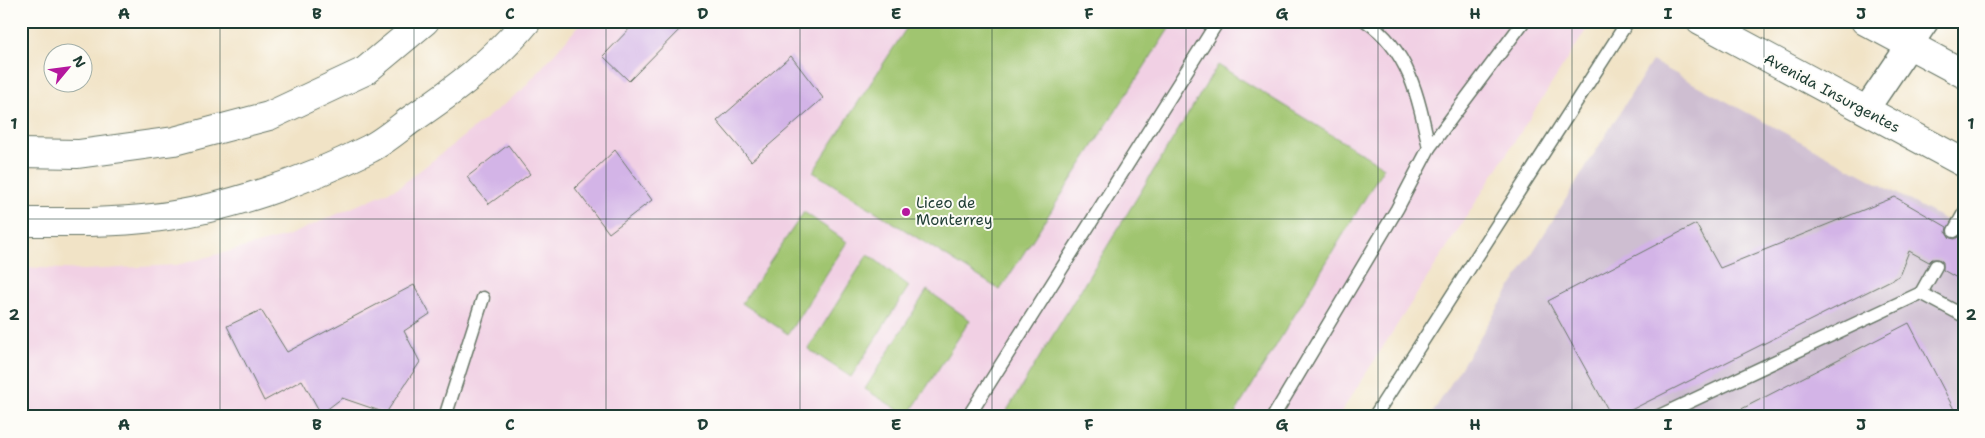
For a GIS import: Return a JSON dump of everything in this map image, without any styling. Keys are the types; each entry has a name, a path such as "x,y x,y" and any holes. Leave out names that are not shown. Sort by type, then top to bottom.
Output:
{"main road":[{"path":"21,153 78,154 174,141 269,116 365,71 425,21"},
{"path":"21,222 87,222 154,218 215,206 315,173 370,148 427,109 472,76 527,21"},
{"name":"Avenida Insurgentes","path":"1700,21 1964,163"},
{"path":"1865,21 1964,74"}],"street":[{"path":"1866,111 1926,21"}],"lane":[{"path":"968,417 1218,21"},
{"path":"1366,21 1377,29 1397,53 1412,79 1429,148"},
{"path":"1273,417 1397,210 1429,148 1524,21"},
{"path":"1374,417 1628,21"},
{"path":"1954,231 1964,213"},
{"path":"1657,417 1921,294 1936,266"},
{"path":"1921,294 1964,316"},
{"path":"445,417 483,298"},
{"path":"1382,404 1388,417"}],"shaded area":[{"name":"Liceo de Monterrey","path":"583,21 1592,21 1338,417 21,417 21,267 84,270 177,265 287,236 399,187 522,90"},
{"path":"1652,61 1964,230 1964,417 1430,417"}],"green space":[{"path":"911,21 1174,21 1000,290 813,172"},
{"path":"1218,65 1384,167 1233,417 1003,417"},
{"path":"804,212 847,242 788,334 742,303"},
{"path":"868,254 909,286 851,377 808,349"},
{"path":"927,290 970,320 908,416 865,389"}],"building":[{"path":"637,21 688,21 629,81 603,56"},
{"path":"791,56 823,98 751,161 717,121"},
{"path":"508,145 530,174 489,204 467,177"},
{"path":"615,150 652,200 609,233 575,188"},
{"path":"1895,197 1947,227 1946,232 1950,238 1955,239 1961,235 1964,237 1964,282 1943,270 1943,262 1939,259 1932,259 1929,262 1909,251 1899,276 1617,417 1612,417 1548,301 1696,224 1720,268"},
{"path":"414,285 430,314 404,331 420,362 386,413 342,398 321,414 302,380 264,401 227,326 261,310 287,352"},
{"path":"1909,323 1958,417 1726,417"}],"place":[{"name":"Liceo de Monterrey","path":"906,212"}]}
